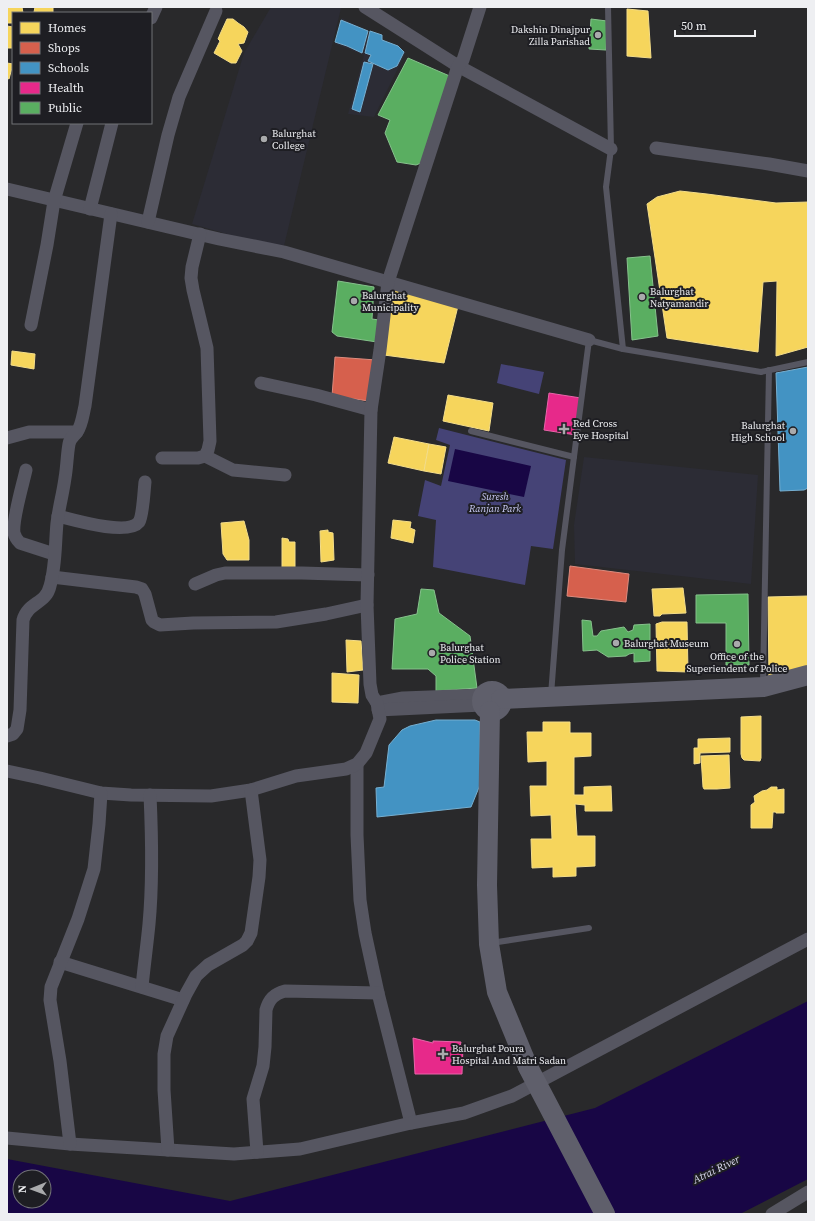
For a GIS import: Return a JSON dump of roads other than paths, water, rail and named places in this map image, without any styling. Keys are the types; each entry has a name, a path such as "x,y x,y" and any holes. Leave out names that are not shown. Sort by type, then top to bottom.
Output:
{"main road":[{"path":"605,1214 528,1067 497,992 489,944 487,885 489,702 551,697 763,687 808,675"}],"street":[{"path":"365,7 458,66 611,149"},
{"path":"8,769 101,793 211,796 252,790 296,776 346,769 357,764 366,753 380,719 378,706 372,695 370,684 367,605 371,410 388,282 458,66 463,60 480,7"},
{"path":"148,222 168,135 179,97 216,11"},
{"path":"31,325 54,201 77,124"},
{"path":"90,209 112,124"},
{"path":"656,148 808,171"},
{"path":"7,189 111,214 284,252 589,340"},
{"path":"7,736 13,734 16,729 20,710 23,620 28,609 45,597 52,577 58,516 66,476 69,443 71,437 77,432 81,424 85,406 111,214"},
{"path":"200,234 191,278 192,290 206,348 210,441 205,456"},
{"path":"261,383 316,395 371,410"},
{"path":"7,438 29,432 77,432"},
{"path":"162,458 198,458 205,456 233,470 285,475"},
{"path":"26,470 15,521 14,533 20,543 54,554"},
{"path":"58,516 113,527 127,528 135,525 140,520 145,482"},
{"path":"195,584 216,575 225,573 368,575"},
{"path":"52,577 142,589 145,594 152,620 160,625 276,622 319,616 367,605"},
{"path":"378,706 489,702"},
{"path":"357,764 357,835 360,900 365,933 378,993 411,1123"},
{"path":"168,1150 164,1090 164,1054 167,1036 183,1000 196,976 208,965 243,945 247,941 251,932 260,860 252,790"},
{"path":"70,1144 60,1061 50,1000 51,987 78,919 94,869 101,793"},
{"path":"142,987 149,922 152,870 150,795"},
{"path":"7,1138 70,1144 234,1154 300,1149 411,1123 464,1113 512,1096 808,939"},
{"path":"60,962 183,1000"},
{"path":"257,1152 253,1099 263,1066 266,1010 272,997 276,993 284,991 378,993"},
{"path":"772,1214 808,1192"}],"lane":[{"path":"608,7 611,149 606,187 623,349"},
{"path":"551,697 562,550 589,340 623,349 761,372 808,362"},
{"path":"763,687 769,370"},
{"path":"471,431 574,458"},
{"path":"489,944 589,928"}],"water":[{"path":"455,449 531,466 524,497 448,481"},
{"name":"Atrai River","path":"808,1001 808,1179 740,1214 7,1214 7,1159 230,1201 595,1108"}],"place":[{"name":"Dakshin Dinajpur Zilla Parishad","path":"598,35"},
{"name":"Balurghat College","path":"264,139"},
{"name":"Balurghat Natyamandir","path":"642,297"},
{"name":"Balurghat Municipality","path":"354,301"},
{"name":"Red Cross Eye Hospital","path":"564,429"},
{"name":"Balurghat High School","path":"793,431"},
{"name":"Balurghat Museum","path":"616,643"},
{"name":"Office of the Superiendent of Police","path":"737,644"},
{"name":"Balurghat Police Station","path":"432,653"},
{"name":"Balurghat Poura Hospital And Matri Sadan","path":"443,1054"}],"park label":[{"name":"Suresh Ranjan Park","path":"495,502"}]}
